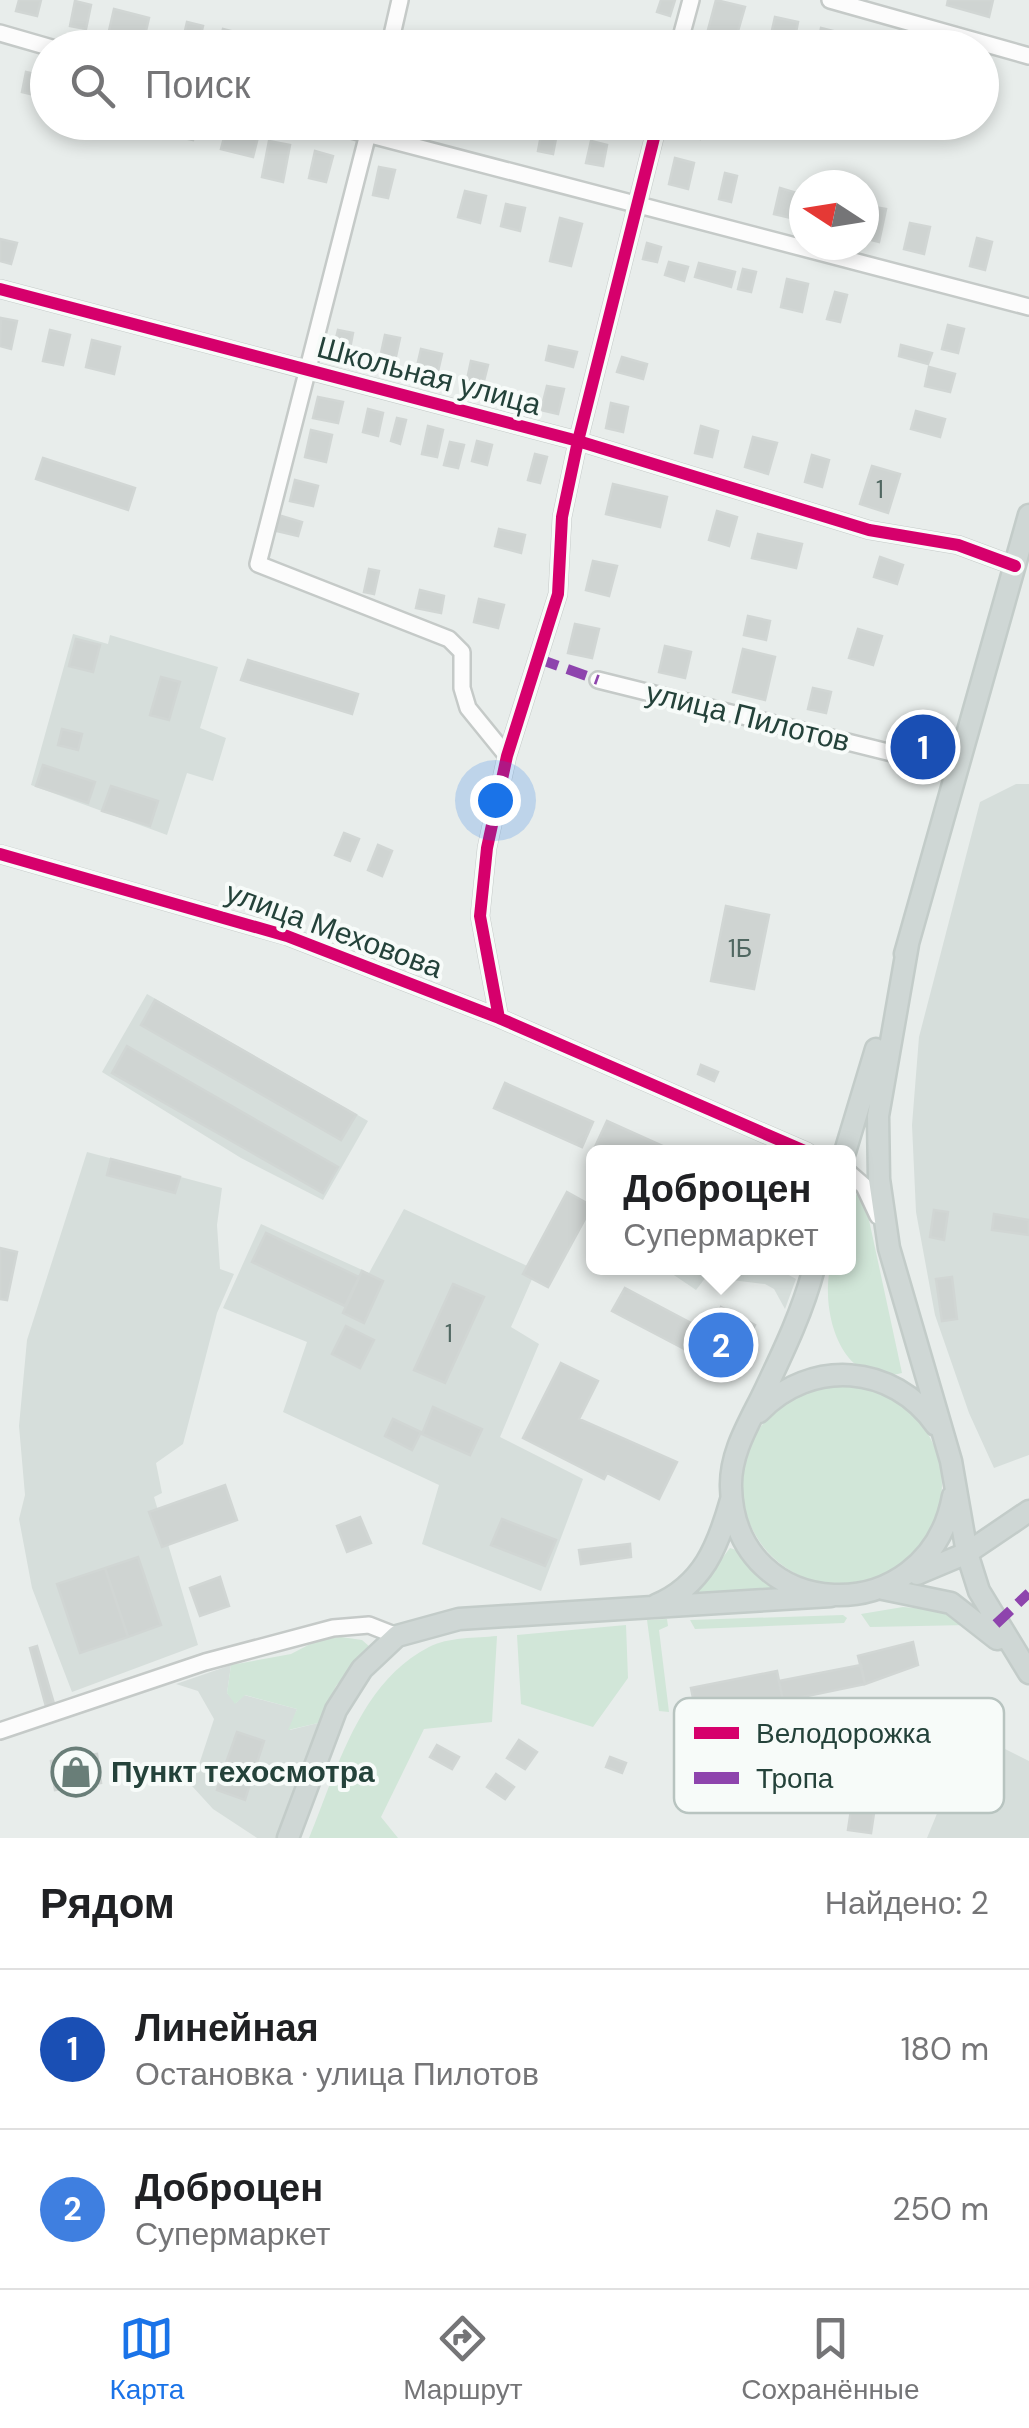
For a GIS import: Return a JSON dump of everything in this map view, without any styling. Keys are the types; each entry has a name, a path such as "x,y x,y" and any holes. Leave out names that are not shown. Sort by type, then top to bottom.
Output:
{"main road":[{"path":"847,1145 1029,515"},
{"path":"908,944 878,1116 878,1179 889,1248 946,1445 967,1552 996,1624 1029,1673"},
{"path":"647,1608 688,1586 706,1567 721,1536 732,1498 736,1450 794,1328 812,1275"},
{"path":"751,1421 775,1396 808,1379 864,1376 914,1400 946,1445"},
{"path":"883,1589 914,1570 936,1544 950,1513 953,1478"},
{"path":"732,1498 748,1544 770,1570 798,1588 830,1596"},
{"path":"288,1838 336,1710 362,1669 397,1636 440,1621 830,1596 883,1589 967,1552 1029,1510"},
{"path":"883,1589 951,1602 984,1626 1029,1673"}],"street":[{"path":"393,30 400,0"},
{"path":"683,30 691,0"},
{"path":"830,0 937,30"},
{"path":"0,34 30,42"},
{"path":"999,48 1029,56"},
{"path":"366,140 258,564 448,638 462,652 462,688 468,708 507,756"},
{"path":"406,140 635,208 1029,308"},
{"path":"499,1018 480,916 487,848 507,756 558,594 562,517 653,140"},
{"name":"Школьная улица","path":"0,289 578,441 869,530 958,545 1015,566"},
{"name":"улица Пилотов","path":"598,680 956,769"},
{"name":"улица Меховова","path":"0,854 287,936 499,1018 791,1145"},
{"path":"856,1181 872,1200 889,1248"},
{"path":"0,1732 206,1662 334,1628 369,1625 397,1636"}],"shaded area":[{"path":"73,634 108,644 110,635 218,667 200,728 226,738 213,781 187,773 167,835 31,785"},
{"path":"1016,784 1029,784 1029,1455 994,1468 969,1413 935,1315 916,1212 912,1125 919,1037 980,802"},
{"path":"147,994 368,1121 323,1200 241,1158 102,1072"},
{"path":"87,1152 222,1188 217,1225 220,1269 234,1274 217,1313 183,1444 156,1463 162,1493 154,1497 198,1645 72,1692 32,1588 19,1519 25,1495 19,1426 27,1340"},
{"path":"404,1209 536,1270 511,1327 539,1344 500,1437 583,1479 541,1591 422,1544 439,1485 283,1412 307,1342 223,1308 261,1224 369,1273"},
{"path":"674,1275 789,1275 796,1279 785,1309 774,1289 765,1284 706,1277 696,1290"},
{"path":"231,1665 227,1693 236,1703 244,1695 297,1709 290,1730 318,1723 279,1838 257,1838 213,1809 192,1786 214,1719 198,1691 176,1684"},
{"path":"1004,1748 1029,1761 1029,1838 927,1838 937,1813 1004,1813"}],"green space":[{"path":"856,1194 866,1206 902,1373 881,1375 863,1370 850,1359 832,1325 829,1275 856,1275"},
{"path":"842,1385 880,1393 913,1414 934,1447 942,1485 934,1523 913,1556 880,1577 842,1585 804,1577 771,1556 750,1523 742,1485 750,1447 771,1414 804,1393"},
{"path":"730,1548 774,1589 768,1593 694,1595"},
{"path":"903,1607 951,1611 968,1625 870,1627 861,1614"},
{"path":"843,1615 847,1618 844,1623 695,1629 690,1620"},
{"path":"667,1619 668,1626 659,1630 669,1712 659,1711 647,1620"},
{"path":"626,1625 628,1678 593,1727 521,1704 517,1635"},
{"path":"497,1636 492,1722 424,1729 381,1817 398,1838 309,1838 353,1730 385,1682 429,1647 462,1638"},
{"path":"318,1640 362,1640 370,1647 336,1686 318,1723 288,1730 297,1709 245,1695 235,1704 227,1693 231,1665 291,1654"}],"building":[{"path":"19,0 41,0 37,16 16,11"},
{"path":"661,0 675,0 670,16 657,12"},
{"path":"716,0 745,7 738,30 708,30"},
{"path":"948,0 993,0 989,17 947,5"},
{"path":"75,1 91,5 86,29 70,26"},
{"path":"114,9 149,18 146,30 109,30"},
{"path":"775,17 798,22 796,30 772,30"},
{"path":"187,22 203,26 202,30 185,30"},
{"path":"26,72 30,73 30,94 22,92"},
{"path":"223,140 257,140 253,157 221,149"},
{"path":"540,140 556,140 553,154 538,151"},
{"path":"269,141 290,145 283,182 262,177"},
{"path":"591,141 607,145 603,166 586,163"},
{"path":"315,151 333,156 326,182 309,178"},
{"path":"675,158 694,163 688,189 669,184"},
{"path":"379,167 395,170 388,198 373,195"},
{"path":"725,173 737,176 731,202 719,199"},
{"path":"780,188 789,191 789,218 774,214"},
{"path":"465,191 486,196 480,223 458,217"},
{"path":"506,204 525,208 520,231 501,226"},
{"path":"879,208 886,209 879,242"},
{"path":"560,218 582,224 571,266 550,261"},
{"path":"910,223 930,227 924,254 904,249"},
{"path":"977,238 992,242 985,270 970,266"},
{"path":"0,239 17,243 11,264 0,261"},
{"path":"647,243 661,247 657,262 643,259"},
{"path":"669,262 688,267 684,281 665,275"},
{"path":"699,263 735,272 731,287 695,277"},
{"path":"743,269 756,272 751,292 738,289"},
{"path":"787,279 808,284 802,312 781,307"},
{"path":"835,292 847,295 840,322 827,319"},
{"path":"1,318 17,321 11,349 0,346"},
{"path":"948,325 964,329 958,353 942,349"},
{"path":"50,330 70,335 63,365 43,361"},
{"path":"338,330 353,333 348,359 332,355"},
{"path":"385,335 400,338 393,370 378,367"},
{"path":"92,340 120,347 114,374 86,367"},
{"path":"901,345 932,353 928,364 899,356"},
{"path":"549,346 577,352 573,367 546,360"},
{"path":"421,349 442,354 436,380 415,375"},
{"path":"622,357 647,364 643,379 617,372"},
{"path":"471,361 488,365 481,393 465,389"},
{"path":"929,367 955,374 950,392 925,386"},
{"path":"547,386 564,389 558,414 541,410"},
{"path":"318,397 343,402 338,423 313,418"},
{"path":"611,403 628,407 623,432 606,428"},
{"path":"368,409 383,413 378,436 363,432"},
{"path":"916,411 945,419 940,437 911,429"},
{"path":"397,418 406,420 400,444 391,441"},
{"path":"428,426 443,430 437,457 422,454"},
{"path":"701,426 718,431 712,457 695,453"},
{"path":"311,430 332,435 326,462 305,457"},
{"path":"753,437 777,443 768,474 745,467"},
{"path":"477,441 492,445 487,465 472,461"},
{"path":"450,442 464,445 458,468 444,465"},
{"path":"535,454 547,457 540,483 528,480"},
{"path":"812,455 829,460 822,487 805,482"},
{"path":"43,458 135,488 128,510 36,479"},
{"path":"872,466 900,474 888,513 860,504"},
{"path":"295,480 318,486 313,506 290,501"},
{"path":"613,484 667,497 660,527 606,514"},
{"path":"717,511 737,517 729,546 709,540"},
{"path":"278,515 302,522 298,536 273,530"},
{"path":"499,529 525,535 521,553 495,546"},
{"path":"758,534 802,544 796,568 752,558"},
{"path":"880,557 903,565 897,584 874,577"},
{"path":"593,561 617,566 609,596 586,590"},
{"path":"369,569 379,571 374,594 364,592"},
{"path":"420,590 444,596 441,613 416,608"},
{"path":"479,599 504,605 498,628 474,622"},
{"path":"748,616 770,621 766,640 744,635"},
{"path":"575,624 599,629 592,658 568,653"},
{"path":"858,629 882,636 873,665 849,658"},
{"path":"76,639 100,645 93,672 69,666"},
{"path":"665,646 691,652 685,678 659,672"},
{"path":"743,649 775,657 765,700 733,692"},
{"path":"248,660 358,694 352,714 241,680"},
{"path":"161,677 180,682 169,720 150,715"},
{"path":"813,688 831,692 826,713 808,709"},
{"path":"62,729 82,734 78,750 58,745"},
{"path":"43,765 95,782 88,803 36,786"},
{"path":"111,786 158,801 150,826 102,811"},
{"path":"344,833 359,839 350,861 335,855"},
{"path":"378,845 392,851 382,876 368,870"},
{"path":"726,906 769,915 754,989 711,981"},
{"path":"155,1000 356,1115 341,1140 141,1025"},
{"path":"127,1046 338,1167 323,1193 112,1073"},
{"path":"701,1065 718,1072 714,1081 698,1074"},
{"path":"505,1083 593,1122 582,1147 494,1108"},
{"path":"607,1121 661,1145 596,1145"},
{"path":"111,1159 180,1177 175,1193 107,1175"},
{"path":"567,1192 586,1203 586,1217 548,1287 523,1274"},
{"path":"934,1210 948,1212 944,1240 930,1237"},
{"path":"994,1214 1029,1220 1029,1235 992,1230"},
{"path":"266,1233 359,1277 345,1306 252,1262"},
{"path":"0,1248 17,1252 7,1300 0,1299"},
{"path":"362,1271 383,1281 364,1323 343,1313"},
{"path":"952,1277 957,1319 942,1321 936,1279"},
{"path":"453,1284 484,1297 445,1383 414,1370"},
{"path":"625,1288 708,1332 696,1355 612,1311"},
{"path":"721,1307 755,1325 727,1378 693,1360"},
{"path":"346,1326 374,1340 360,1368 332,1354"},
{"path":"561,1363 598,1381 579,1419 677,1462 659,1499 607,1473 604,1479 523,1438"},
{"path":"433,1407 482,1429 470,1455 422,1434"},
{"path":"393,1419 421,1432 412,1450 385,1436"},
{"path":"225,1485 237,1520 162,1547 149,1512"},
{"path":"360,1517 371,1543 347,1552 337,1526"},
{"path":"502,1519 556,1540 545,1566 491,1545"},
{"path":"630,1544 631,1557 581,1564 579,1550"},
{"path":"138,1557 161,1625 128,1637 105,1568"},
{"path":"105,1568 128,1637 80,1653 57,1584"},
{"path":"220,1577 229,1606 200,1616 190,1588"},
{"path":"913,1642 918,1665 865,1684 858,1656"},
{"path":"37,1646 55,1707 47,1710 30,1648"},
{"path":"861,1665 865,1684 782,1698 779,1681"},
{"path":"777,1671 782,1698 693,1698 691,1688"},
{"path":"237,1732 264,1741 249,1787 221,1777"},
{"path":"519,1740 537,1752 525,1769 507,1758"},
{"path":"437,1745 459,1757 452,1769 430,1757"},
{"name":"Пункт техосмотра","path":"97,1754 101,1783 55,1790 51,1761"},
{"path":"610,1757 626,1763 622,1773 606,1767"},
{"path":"496,1774 514,1787 505,1799 487,1787"},
{"path":"221,1777 249,1787 245,1800 217,1790"},
{"path":"851,1813 874,1813 871,1833 848,1830"}],"marked path":[{"path":"539,659 598,680"},
{"path":"996,1624 1029,1593"}],"cycle path":[{"path":"499,1018 480,916 487,848 507,756 558,594 562,517 653,140"},
{"path":"0,289 578,441 869,530 958,545 1015,566"},
{"path":"0,854 287,936 499,1018 791,1145"}],"place":[{"name":"Линейная","path":"923,747"},
{"name":"Доброцен","path":"721,1345"},
{"name":"Пункт техосмотра","path":"76,1772"}]}
